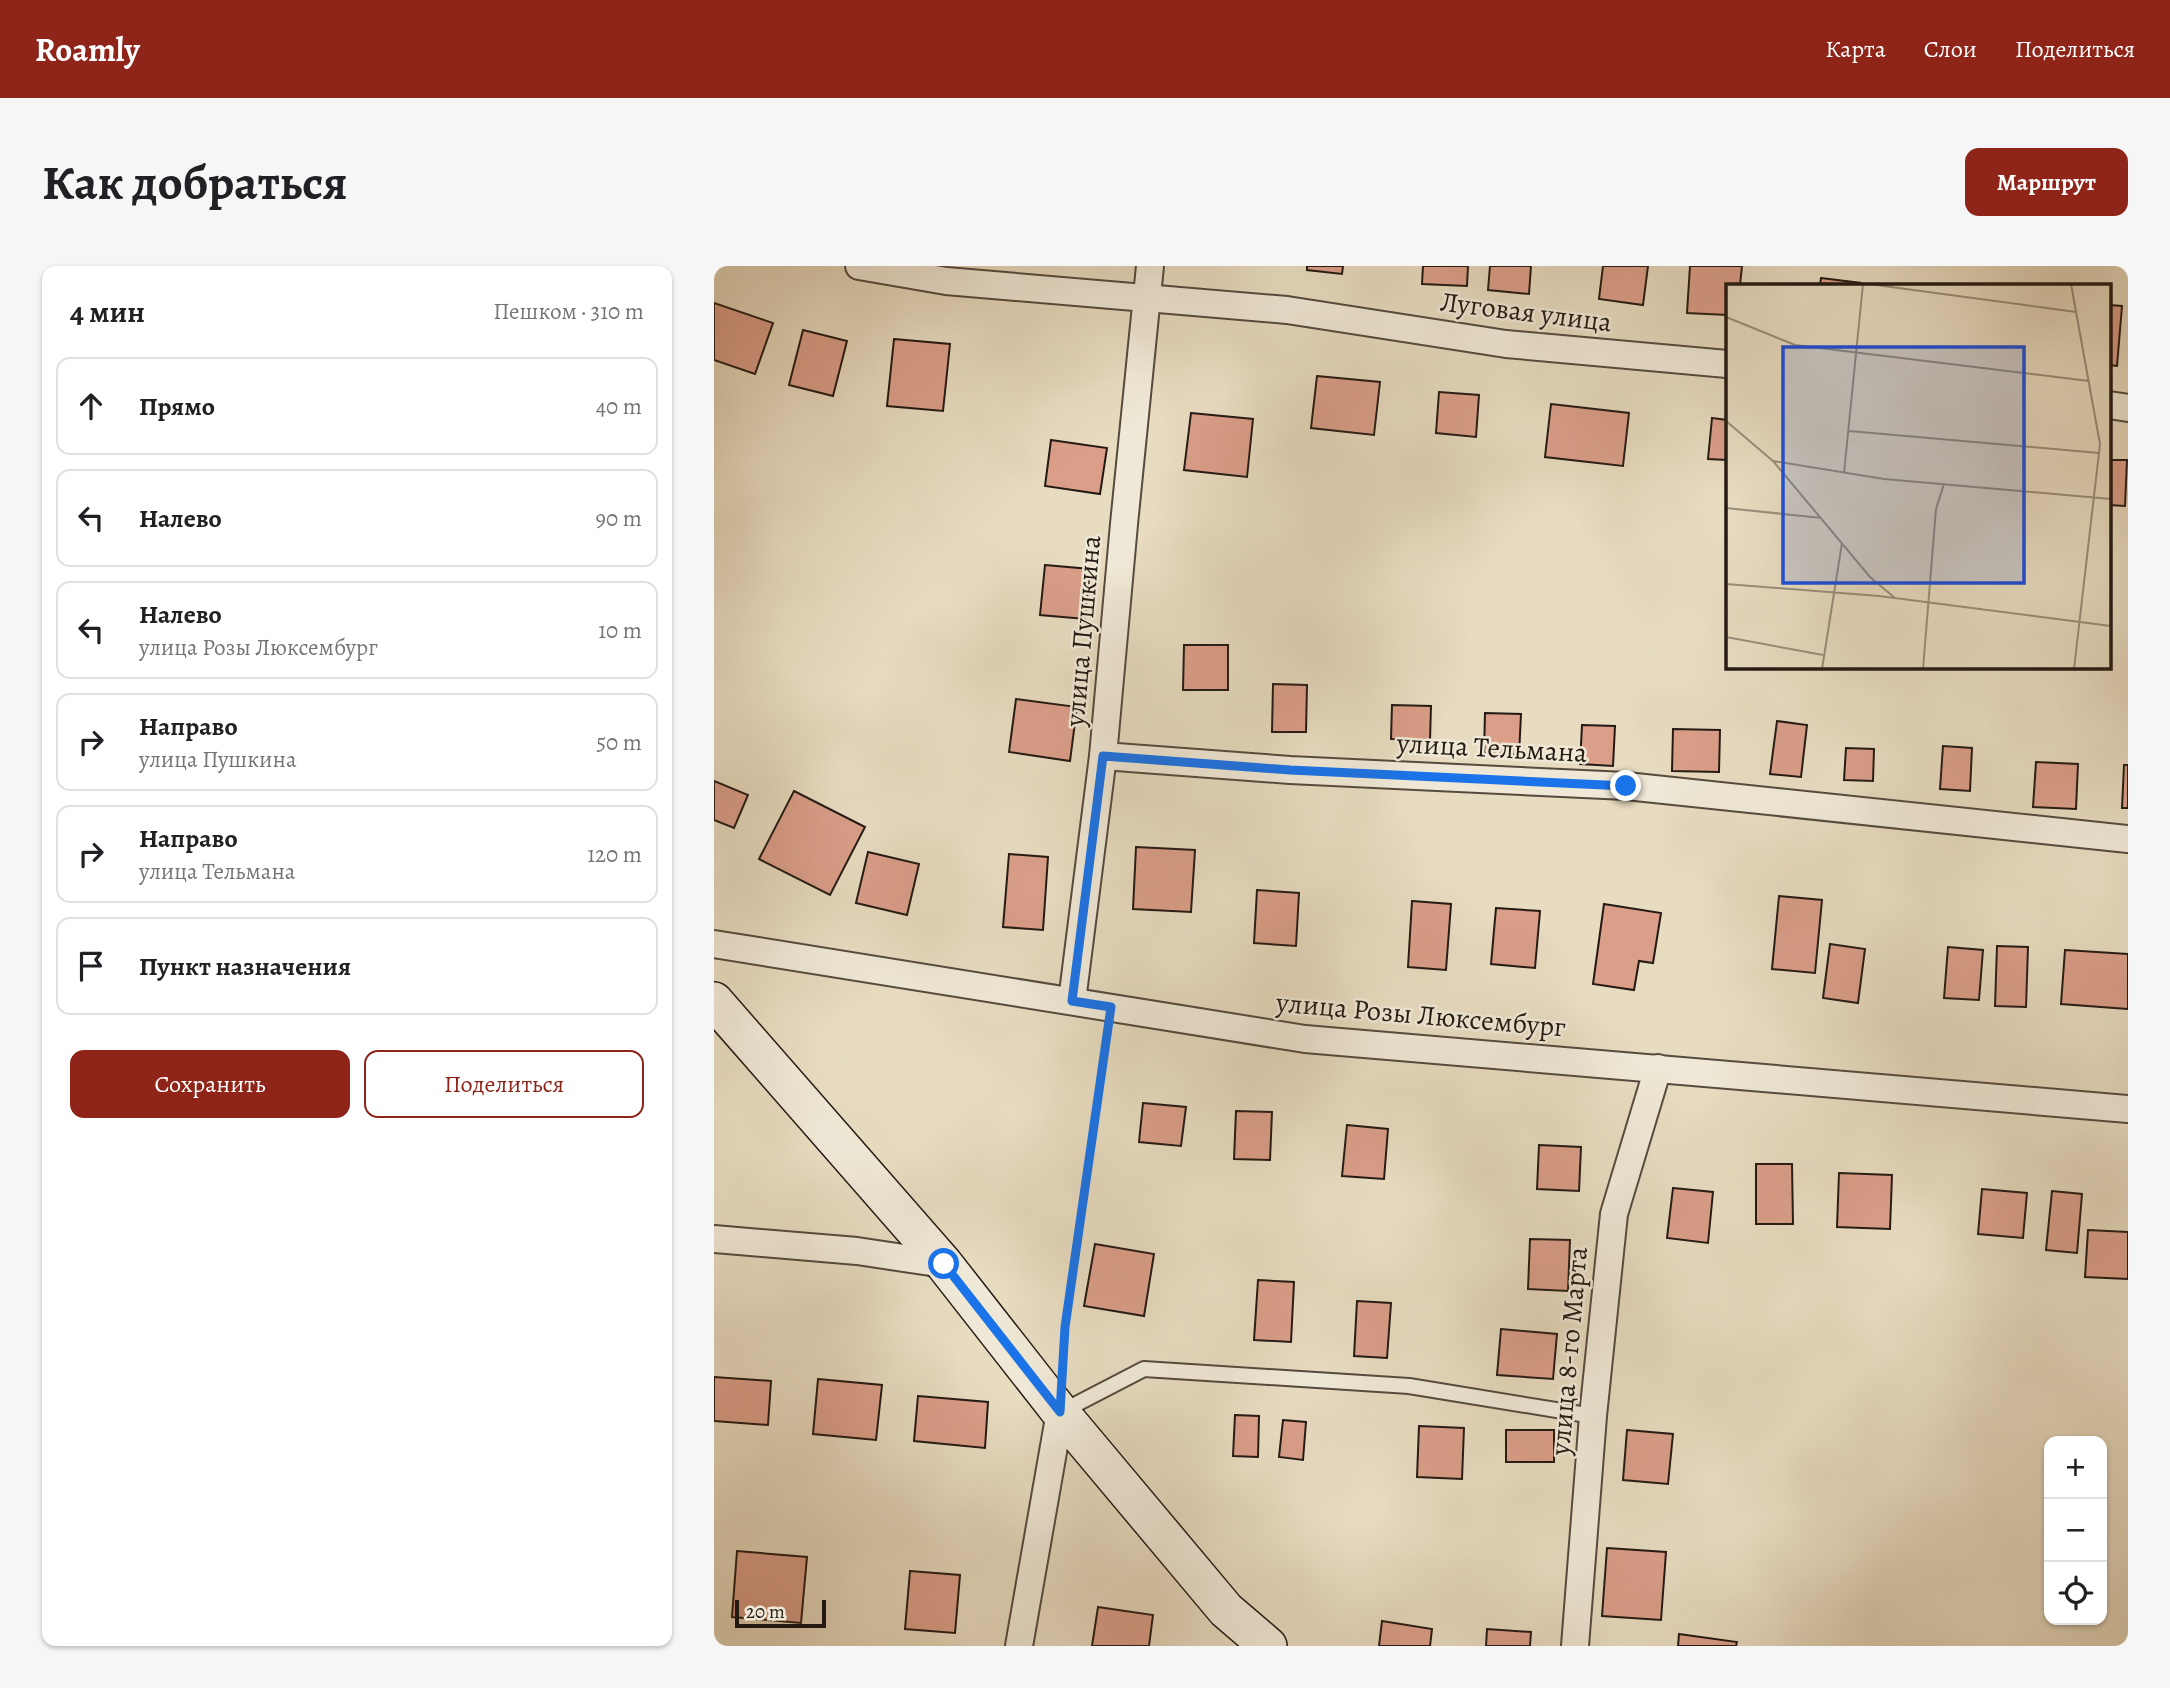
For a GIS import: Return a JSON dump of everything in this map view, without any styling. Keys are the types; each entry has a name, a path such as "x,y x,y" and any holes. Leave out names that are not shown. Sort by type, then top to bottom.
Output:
{"street":[{"name":"Луговая улица","path":"859,266 946,281 1287,310 1506,344 1726,364"},
{"name":"улица Пушкина","path":"1072,1001 1103,756 1150,266"},
{"path":"2110,405 2128,408"},
{"name":"улица Тельмана","path":"1103,756 1290,770 1626,786 2128,839"},
{"name":"улица Розы Люксембург","path":"714,944 1305,1039 2128,1109"},
{"path":"714,1001 944,1264 1060,1412 1226,1610 1268,1646"},
{"name":"улица 8-го Марта","path":"1575,1646 1593,1416 1614,1214 1658,1068"},
{"path":"714,1239 857,1251 944,1264"},
{"path":"1019,1646 1060,1412"}],"lane":[{"path":"1060,1412 1144,1369 1409,1386 1593,1416"}],"path":[{"path":"1060,1412 1065,1327 1111,1007"}],"building":[{"path":"1307,266 1343,266 1342,274 1307,270"},
{"path":"1423,266 1468,266 1467,286 1422,284"},
{"path":"1490,266 1531,266 1529,294 1488,290"},
{"path":"1603,266 1648,266 1643,305 1599,299"},
{"path":"1690,266 1742,266 1740,284 1726,284 1726,315 1687,313"},
{"path":"1821,278 1861,283 1861,284 1820,284"},
{"path":"714,303 773,323 755,374 714,360"},
{"path":"2110,305 2122,306 2117,366 2110,365"},
{"path":"803,330 847,341 833,396 789,385"},
{"path":"894,339 950,344 943,411 887,406"},
{"path":"1317,376 1380,382 1374,435 1311,428"},
{"path":"1439,392 1479,395 1476,437 1436,433"},
{"path":"1551,404 1629,413 1623,466 1545,457"},
{"path":"1191,413 1253,419 1247,477 1184,470"},
{"path":"1712,418 1726,420 1726,460 1708,459"},
{"path":"1051,440 1107,448 1100,494 1045,486"},
{"path":"2110,460 2127,460 2125,506 2110,505"},
{"path":"1045,565 1090,569 1085,619 1040,615"},
{"path":"1184,645 1228,645 1228,690 1183,690"},
{"path":"1273,684 1307,685 1306,732 1272,732"},
{"path":"1016,699 1077,707 1070,761 1009,752"},
{"path":"1392,705 1431,706 1430,740 1391,739"},
{"path":"1485,713 1521,714 1519,755 1484,753"},
{"path":"1777,721 1807,725 1801,777 1770,774"},
{"path":"1582,725 1615,726 1613,766 1580,764"},
{"path":"1673,729 1720,730 1719,772 1672,771"},
{"path":"1943,746 1972,748 1970,791 1940,789"},
{"path":"1846,748 1874,749 1873,781 1844,780"},
{"path":"2036,762 2078,764 2076,809 2033,807"},
{"path":"2124,765 2128,765 2128,808 2122,808"},
{"path":"714,781 748,795 734,828 714,820"},
{"path":"794,791 865,827 830,895 759,859"},
{"path":"1136,847 1195,850 1191,912 1133,909"},
{"path":"868,852 919,864 907,915 856,903"},
{"path":"1009,854 1048,857 1043,930 1003,927"},
{"path":"1257,890 1299,893 1296,946 1254,943"},
{"path":"1779,896 1822,900 1815,973 1772,969"},
{"path":"1412,901 1451,904 1446,970 1408,967"},
{"path":"1604,904 1661,913 1653,963 1639,961 1634,990 1593,984"},
{"path":"1496,908 1540,911 1535,968 1491,964"},
{"path":"1830,944 1865,949 1858,1003 1823,998"},
{"path":"1997,946 2028,947 2026,1007 1995,1006"},
{"path":"1948,947 1983,950 1979,1000 1944,998"},
{"path":"2065,950 2128,954 2128,1009 2061,1004"},
{"path":"1143,1103 1186,1107 1181,1146 1139,1142"},
{"path":"1236,1111 1272,1112 1270,1160 1234,1159"},
{"path":"1347,1125 1388,1129 1384,1179 1342,1176"},
{"path":"1539,1145 1581,1147 1579,1191 1537,1189"},
{"path":"1756,1164 1792,1164 1793,1224 1756,1224"},
{"path":"1839,1173 1892,1175 1890,1229 1837,1227"},
{"path":"1673,1188 1713,1192 1708,1243 1667,1238"},
{"path":"1982,1189 2027,1193 2023,1238 1978,1234"},
{"path":"2052,1191 2082,1194 2077,1253 2046,1250"},
{"path":"2088,1230 2128,1232 2128,1279 2085,1277"},
{"path":"1530,1239 1570,1240 1568,1291 1528,1289"},
{"path":"1095,1244 1154,1254 1144,1316 1084,1306"},
{"path":"1258,1280 1294,1282 1291,1342 1254,1340"},
{"path":"1357,1301 1391,1303 1387,1358 1354,1356"},
{"path":"1501,1329 1557,1334 1553,1379 1497,1375"},
{"path":"714,1377 771,1381 768,1425 714,1421"},
{"path":"818,1379 882,1385 876,1440 813,1434"},
{"path":"918,1396 988,1402 985,1448 914,1441"},
{"path":"1235,1415 1259,1416 1258,1457 1233,1456"},
{"path":"1283,1420 1306,1422 1303,1460 1279,1457"},
{"path":"1419,1426 1464,1428 1462,1479 1417,1477"},
{"path":"1506,1430 1554,1430 1554,1462 1506,1462"},
{"path":"1627,1430 1673,1434 1668,1484 1623,1480"},
{"path":"1607,1548 1666,1552 1661,1620 1602,1616"},
{"path":"737,1551 807,1557 801,1623 732,1617"},
{"path":"910,1571 960,1575 955,1633 905,1629"},
{"path":"1098,1607 1153,1615 1149,1646 1092,1646"},
{"path":"1382,1621 1432,1629 1430,1646 1379,1646"},
{"path":"1487,1629 1531,1632 1530,1646 1486,1646"},
{"path":"1679,1634 1737,1642 1736,1646 1678,1646"}],"route":[{"path":"944,1264 1060,1412 1065,1327 1111,1007 1072,1001 1103,756 1290,770 1626,786"}]}
